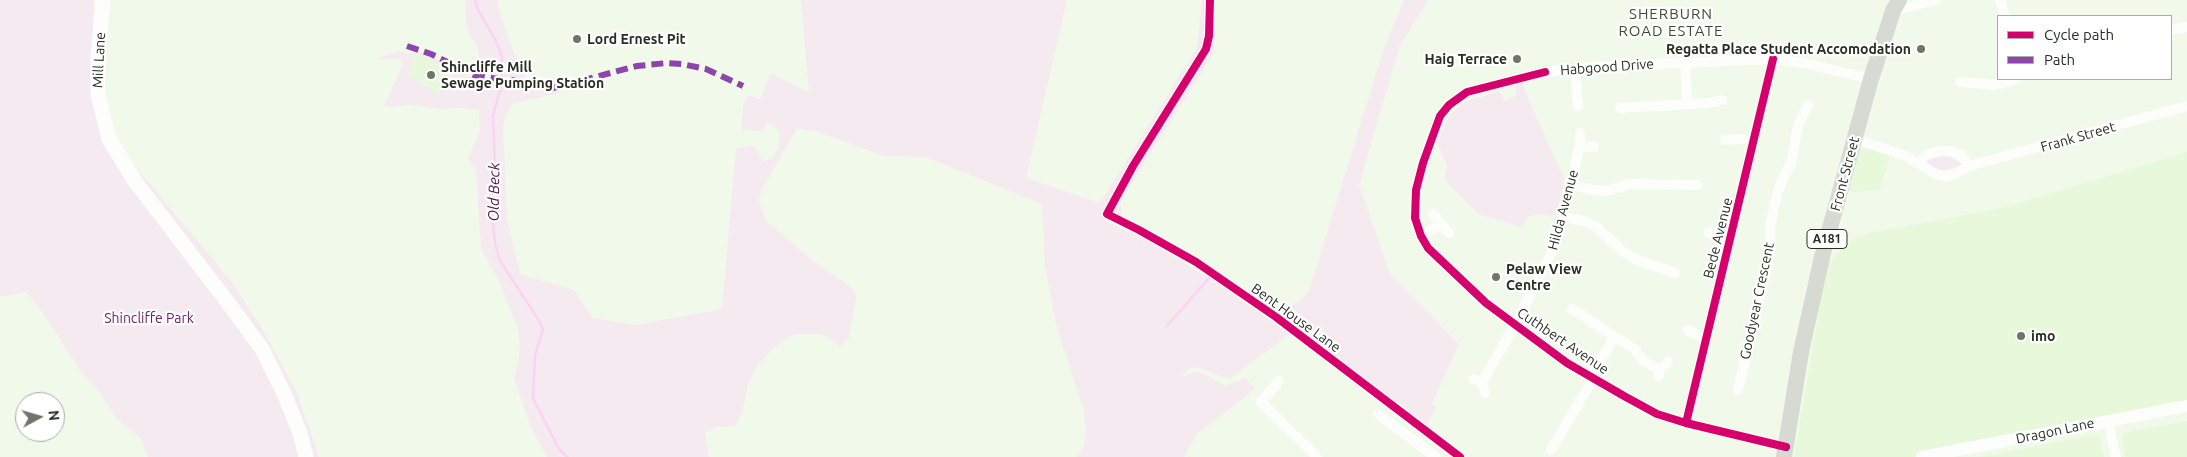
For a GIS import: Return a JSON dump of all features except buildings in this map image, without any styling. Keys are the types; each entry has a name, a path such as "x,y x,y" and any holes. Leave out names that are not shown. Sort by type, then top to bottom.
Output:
{"main road":[{"name":"Mill Lane","path":"103,0 98,57 98,95 109,139 129,173 262,349 296,423 306,457"},
{"name":"Front Street","path":"1785,452 1801,352 1822,257 1871,79 1896,6"}],"street":[{"name":"Bent House Lane","path":"1210,0 1209,36 1206,49 1133,166 1107,214 1196,262 1300,335 1460,457"},
{"path":"1896,6 1936,0"},
{"path":"2000,0 2005,15"},
{"path":"2172,30 2187,27"},
{"name":"Habgood Drive","path":"1419,232 1415,218 1416,190 1422,164 1440,116 1449,104 1467,92 1548,71 1774,59 1804,63 1871,79"},
{"name":"Bede Avenue","path":"1686,424 1774,59"},
{"path":"1685,63 1688,102"},
{"path":"1576,69 1578,106"},
{"path":"1960,82 1996,85 2013,80"},
{"path":"1620,108 1688,102 1709,103 1722,100"},
{"name":"Goodyear Crescent","path":"1738,390 1771,249 1773,209 1782,180 1791,164 1798,126 1808,105"},
{"name":"Frank Street","path":"1854,139 1906,156 1937,175 1957,174 1969,166 2187,106"},
{"name":"Hilda Avenue","path":"1515,325 1556,244 1580,146 1580,133"},
{"path":"1725,140 1741,139 1754,142"},
{"path":"1580,146 1594,148"},
{"path":"1918,163 1928,154 1940,151 1951,152 1960,156 1969,166"},
{"path":"1571,184 1592,190 1608,191 1629,184 1697,184"},
{"path":"1433,214 1449,233"},
{"path":"1563,217 1584,221 1595,226 1635,259 1675,273"},
{"path":"1419,232 1441,224"},
{"name":"Cuthbert Avenue","path":"1419,232 1428,248 1486,303 1567,363 1657,414 1686,424 1752,439 1785,452"},
{"name":"Bede Avenue","path":"1709,232 1731,237"},
{"path":"1572,309 1634,350 1660,373 1668,362"},
{"name":"Cuthbert Avenue","path":"1485,393 1478,381 1515,325"},
{"path":"1688,330 1706,340"},
{"path":"1592,378 1614,337"},
{"name":"Cuthbert Avenue","path":"1551,450 1592,378"},
{"path":"1279,381 1261,402 1311,455"},
{"name":"Dragon Lane","path":"1922,457 2187,406"},
{"path":"1378,414 1436,457"},
{"path":"2108,420 2116,457"}],"shaded area":[{"path":"418,52 451,73 439,95 410,77 412,57"},
{"path":"1860,146 1890,155 1880,190 1849,192"},
{"path":"2187,152 2187,406 1922,457 1794,457 1827,263 1853,238 1875,232 2002,208"},
{"path":"2187,421 2187,457 2125,457 2122,439 2124,433"},
{"path":"2092,435 2098,437 2101,441 2104,457 1981,457"}],"green space":[{"name":"Shincliffe Park","path":"0,0 94,0 91,82 134,179 140,172 231,281 261,327 296,390 319,457 148,457 141,438 117,419 101,394 81,372 38,305 26,292 0,297"},
{"path":"465,0 497,0 508,38 526,80 482,74 478,49 466,23"},
{"path":"801,0 1067,0 1026,178 1100,203 1197,48 1202,0 1216,0 1214,53 1120,202 1122,215 1106,221 1143,238 1209,278 1290,334 1229,379 1197,367 1190,368 1181,377 1198,371 1225,386 1245,378 1255,389 1196,435 1184,457 1077,457 1084,447 1086,430 1084,411 1057,328 1045,267 1042,204 926,157 884,156 816,131 797,129 762,189 759,200 765,220 812,260 852,288 856,296 849,338 840,346 822,334 794,334 772,349 757,366 748,384 743,408 736,426 715,427 705,433 709,457 547,457 533,432 514,380 520,351 518,329 499,281 481,249 476,171 469,160 480,130 479,110 461,108 441,109 410,105 386,107 385,105 403,64 400,59 378,59 398,51 408,54 419,50 466,76 562,92 512,104 506,114 503,125 507,219 520,274 574,290 593,318 636,325 722,309 736,148 755,146 762,161 772,159 779,146 779,130 767,122 762,131 741,130 743,107 747,97 752,96 760,100 771,73 809,93","holes":["418,52 451,73 439,94 410,77 412,57"]},
{"path":"1404,0 1428,0 1400,45 1359,185 1390,274 1459,344 1432,404 1436,407 1427,425 1280,314 1303,298 1310,288 1384,48"},
{"path":"1522,84 1564,179 1557,213 1553,216 1540,214 1528,216 1521,227 1478,214 1444,179 1447,165 1437,143 1450,114 1465,102 1499,91 1504,101 1516,96 1516,85"},
{"path":"1942,156 1961,163 1961,166 1941,171 1925,163 1927,160"}],"waterway":[{"name":"Old Beck","path":"475,0 478,10 496,41 502,57 501,86 493,116 495,163 491,205 495,244 500,261 540,322 543,330 535,355 533,398 559,449 567,457"},
{"path":"1167,326 1209,278"}],"marked path":[{"path":"407,46 431,54 474,75 498,79"},
{"path":"511,80 553,88 637,66 667,63 706,69 743,86"}],"cycle path":[{"path":"1210,0 1209,36 1206,49 1133,166 1107,214 1196,262 1276,317 1460,457"},
{"path":"1686,423 1773,59"},
{"path":"1545,72 1467,92 1449,105 1440,116 1423,163 1416,190 1415,218 1421,236 1428,248 1486,303 1567,363 1624,396 1657,414 1686,423 1786,447"}],"place":[{"name":"Lord Ernest Pit","path":"577,39"},
{"name":"Regatta Place Student Accomodation","path":"1921,49"},
{"name":"Haig Terrace","path":"1517,59"},
{"name":"Shincliffe Mill Sewage Pumping Station","path":"431,75"},
{"name":"Pelaw View Centre","path":"1496,277"},
{"name":"imo","path":"2021,336"}],"district":[{"name":"SHERBURN ROAD ESTATE","path":"1671,22"}]}
